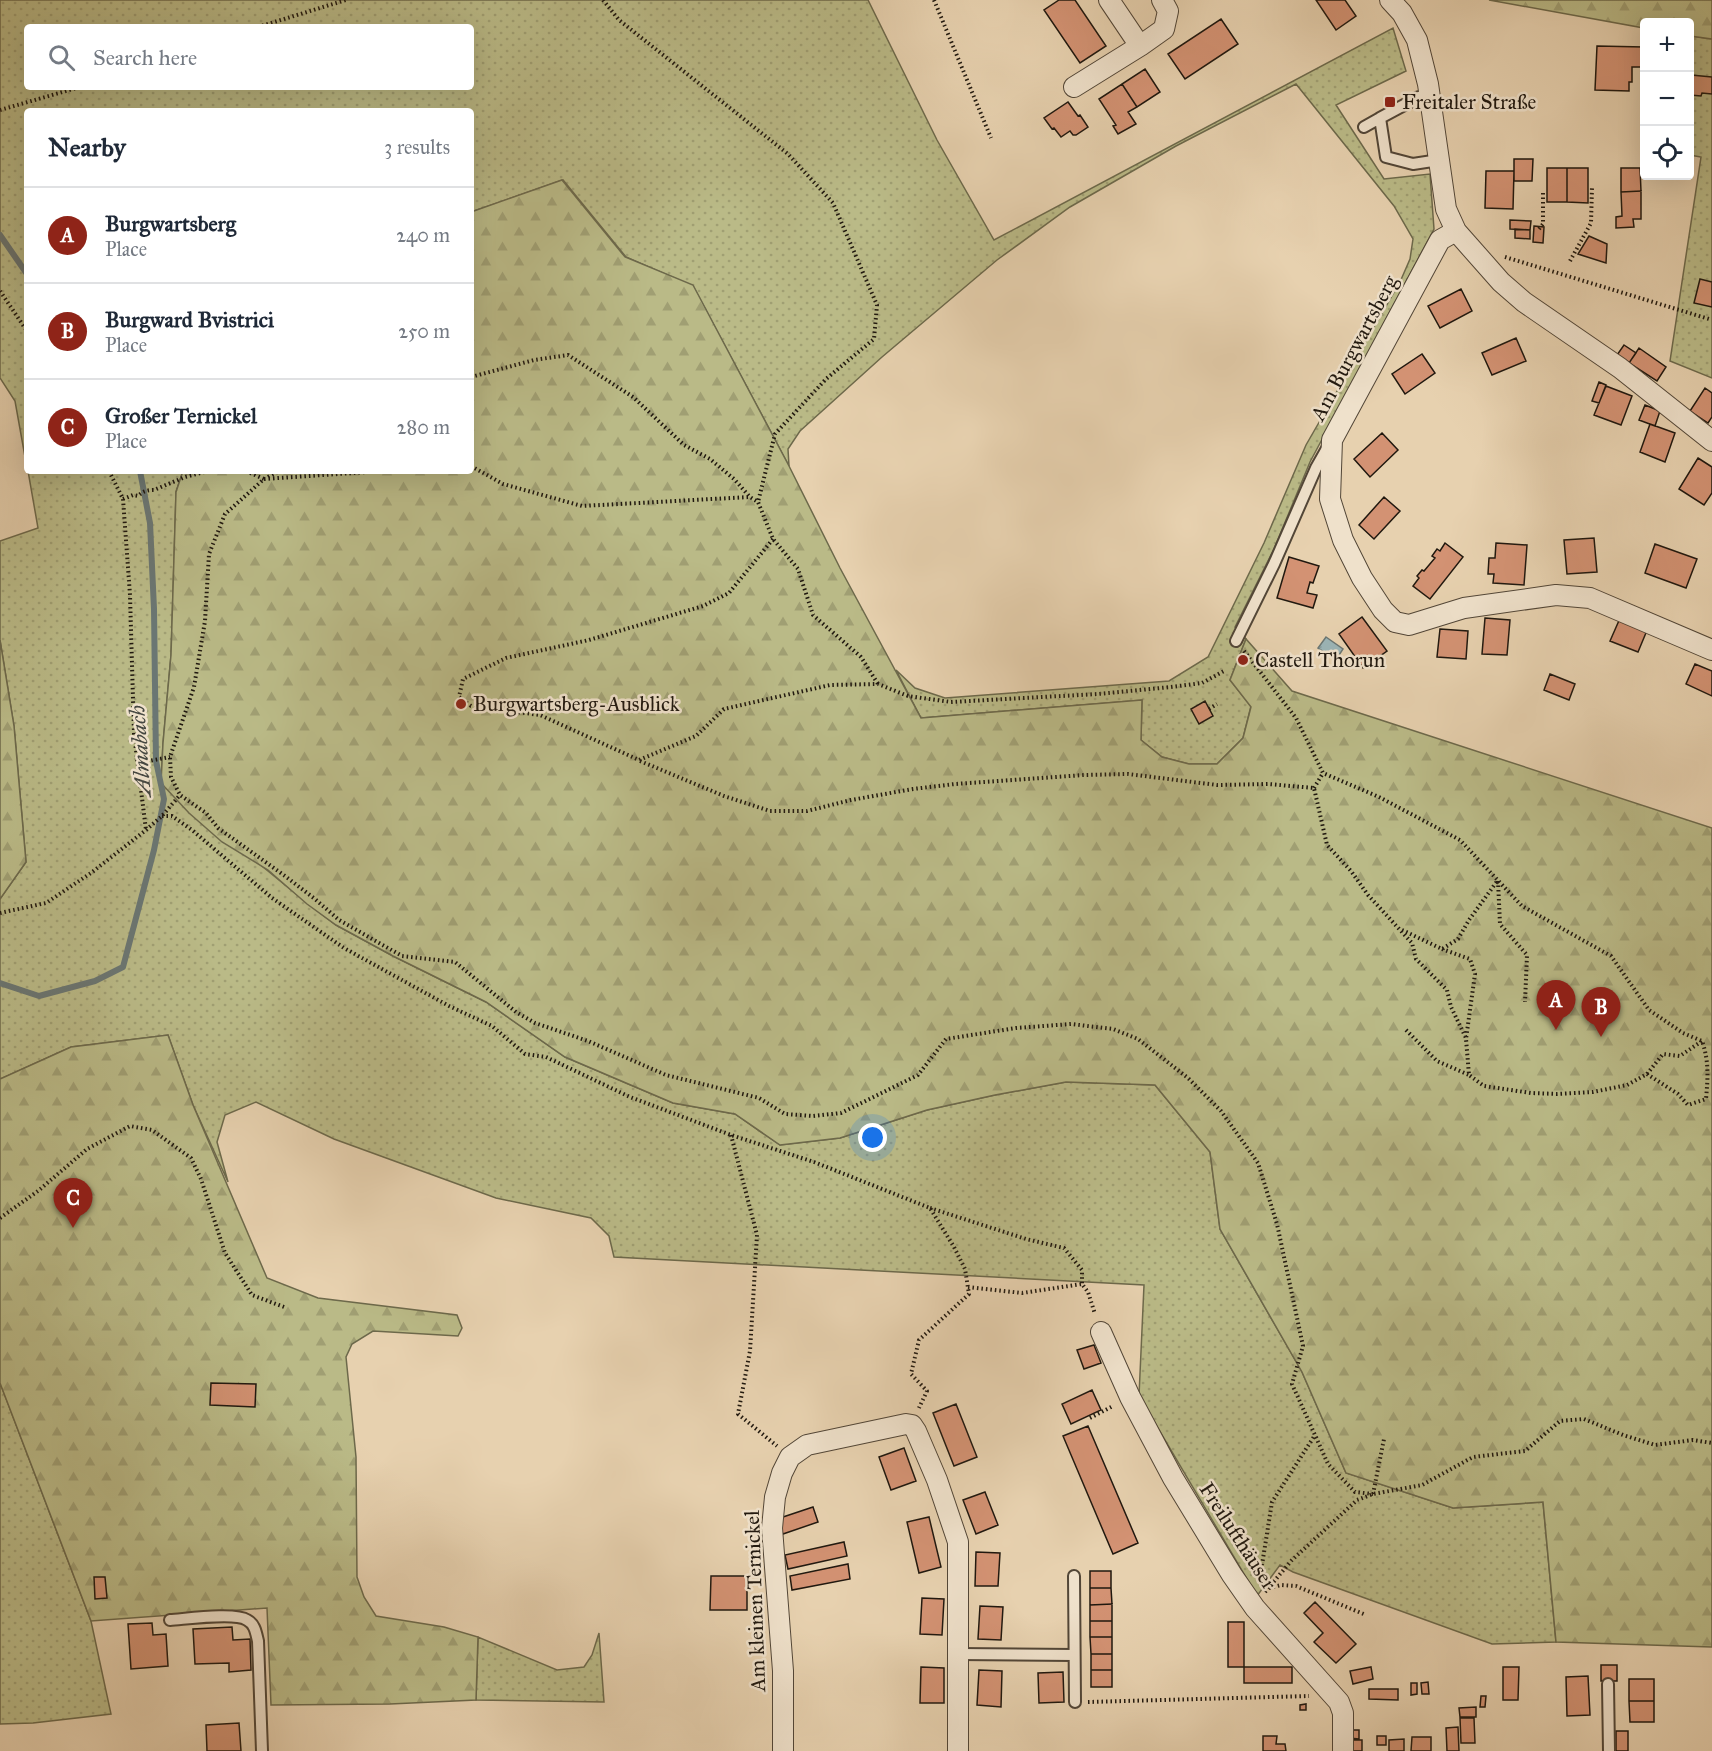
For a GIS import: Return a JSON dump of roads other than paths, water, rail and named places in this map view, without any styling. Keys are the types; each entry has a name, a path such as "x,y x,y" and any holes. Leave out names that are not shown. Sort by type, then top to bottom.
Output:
{"street":[{"path":"1109,0 1140,46"},
{"path":"1074,87 1164,29 1168,11 1162,0"},
{"path":"1390,0 1402,13 1417,40 1429,95 1446,209 1456,231 1501,282 1524,302 1620,368 1712,441"},
{"name":"Am Burgwartsberg","path":"1456,231 1440,240 1332,440 1330,499 1343,540 1362,578 1383,610 1395,622 1409,625 1464,608 1556,595 1590,598 1712,650"},
{"name":"Freilufthäuser","path":"1101,1332 1130,1397 1168,1468 1232,1575 1255,1608 1339,1702 1343,1713 1343,1751"},
{"name":"Am kleinen Ternickel","path":"783,1751 783,1671 772,1528 775,1497 782,1473 790,1457 807,1445 879,1429 912,1425 937,1480 958,1542 958,1654"},
{"path":"958,1654 958,1751"}],"lane":[{"path":"1364,127 1419,97 1429,95"},
{"path":"1380,118 1386,157 1413,164 1439,160"},
{"path":"1236,641 1274,564 1316,468 1332,440"},
{"path":"1074,1576 1076,1702"},
{"path":"170,1620 231,1616 247,1620 252,1624 258,1641 262,1751"},
{"path":"958,1654 1074,1655"},
{"path":"1608,1684 1609,1751"}],"water":[{"path":"1326,637 1343,649 1336,660 1318,648"}],"waterway":[{"name":"Almabach","path":"0,235 24,270"},
{"name":"Almabach","path":"0,983 39,996 95,981 123,967 154,850 164,799 156,761 154,609 150,523 141,474"}],"place":[{"name":"Freitaler Straße","path":"1390,102"},
{"name":"Castell Thorun","path":"1243,660"},
{"name":"Burgwartsberg-Ausblick","path":"461,704"},
{"name":"Burgwartsberg","path":"1556,1030"},
{"name":"Burgward Bvistrici","path":"1601,1037"},
{"name":"Großer Ternickel","path":"73,1228"}]}
